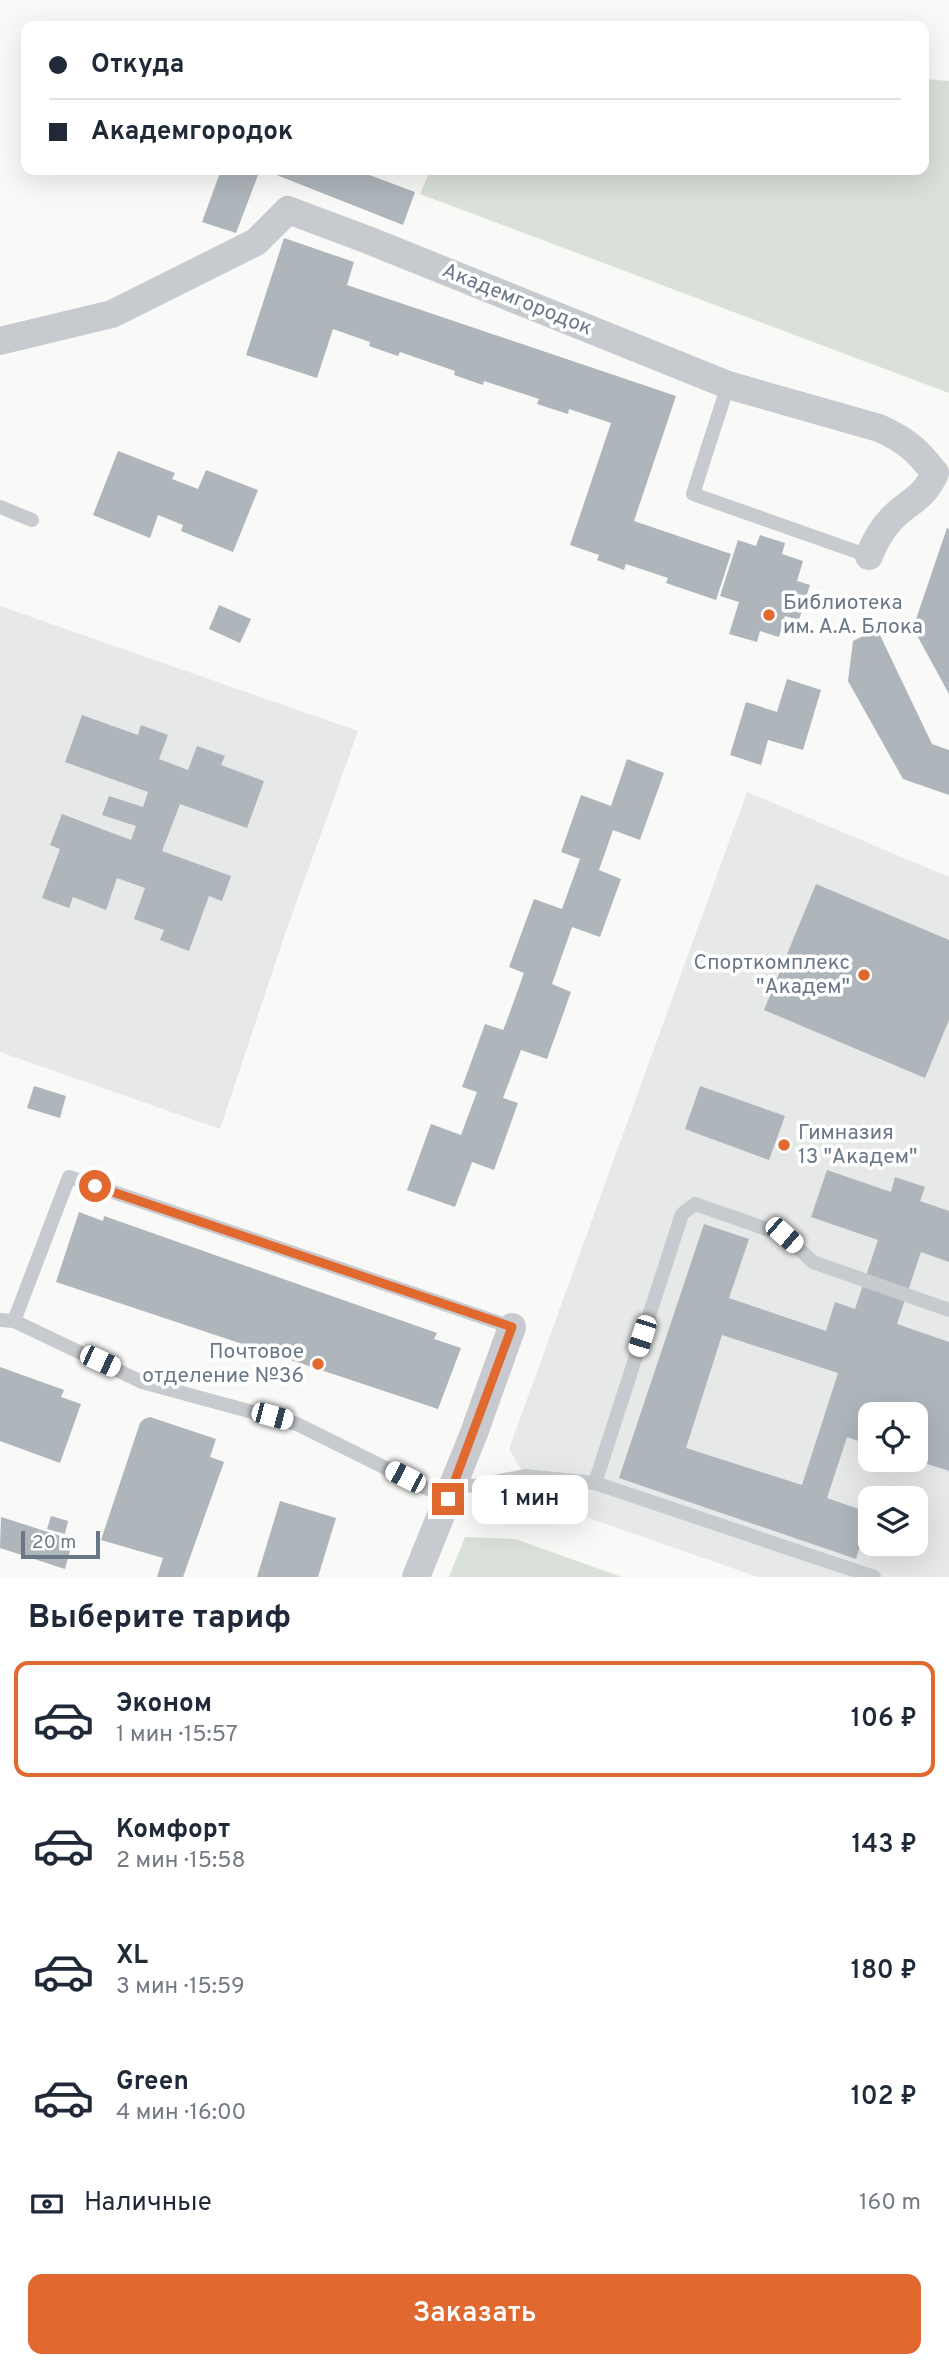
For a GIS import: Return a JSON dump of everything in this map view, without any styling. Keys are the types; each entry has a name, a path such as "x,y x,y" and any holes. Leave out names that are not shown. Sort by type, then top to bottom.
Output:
{"street":[{"name":"Академгородок","path":"0,341 112,314 256,242 288,211 369,240 728,385 879,428 901,438 918,451 935,473 928,489 900,511 876,537 869,556"},
{"path":"416,1577 452,1490 512,1327"}],"lane":[{"path":"728,385 693,494 869,556"},
{"path":"0,507 32,520"},
{"path":"512,1327 69,1177 7,1320 142,1382 297,1423 452,1490 525,1476 595,1483 874,1577"},
{"path":"595,1483 682,1214 695,1204 784,1235 813,1262 949,1310"}],"shaded area":[{"path":"929,79 949,81 949,393 420,194 428,175 929,175"},
{"path":"0,606 358,731 284,937 220,1129 0,1052"},
{"name":"Гимназия 13 \"Академ\"","path":"747,792 949,877 949,1577 758,1577 540,1501 509,1449"},
{"path":"465,1537 515,1539 622,1577 449,1577"}],"building":[{"path":"219,175 258,175 236,233 202,222"},
{"path":"277,175 369,175 415,192 403,225"},
{"path":"284,238 354,262 347,285 676,396 634,521 731,554 716,600 666,583 668,578 626,564 624,570 597,560 599,555 570,545 611,423 569,409 568,414 537,404 539,399 484,381 483,385 454,375 455,371 400,352 398,356 369,346 370,342 333,329 317,378 246,355"},
{"path":"118,451 175,473 172,479 198,489 206,470 258,490 233,552 181,531 183,525 158,515 150,538 93,515"},
{"path":"947,528 949,529 949,694 913,628"},
{"path":"760,535 785,543 782,554 803,561 797,581 810,585 799,620 785,616 779,637 760,631 757,642 729,634 739,602 720,596 738,540 756,546"},
{"path":"219,605 251,619 240,643 209,629"},
{"path":"877,629 932,744 949,750 949,795 903,779 848,681 853,641"},
{"path":"787,679 821,690 803,750 768,740 761,765 730,755 746,702 777,712"},
{"path":"82,715 138,735 141,725 168,735 159,759 188,770 197,746 225,756 221,765 264,781 247,828 180,804 162,851 231,876 222,901 209,896 189,951 160,940 164,930 134,919 145,888 117,878 106,910 73,897 69,908 42,898 60,849 50,845 62,814 131,840 136,826 102,815 109,796 143,807 148,792 65,762"},
{"path":"627,759 664,773 640,840 613,830 599,870 621,879 600,937 572,927 552,984 571,992 547,1059 521,1050 503,1098 518,1103 494,1170 472,1162 455,1207 407,1190 431,1124 461,1135 477,1092 462,1087 485,1024 503,1030 506,1023 524,973 509,967 534,899 562,909 580,859 561,852 581,795 611,806"},
{"name":"Спорткомплекс \"Академ\"","path":"816,884 949,940 949,1020 925,1078 764,1010"},
{"path":"34,1086 66,1096 60,1118 27,1108"},
{"path":"700,1086 785,1116 769,1160 685,1129"},
{"path":"827,1170 891,1192 895,1177 925,1187 920,1201 949,1211 949,1262 921,1252 897,1324 949,1342 949,1471 928,1464 928,1402 858,1402 858,1441 847,1437 827,1498 858,1509 856,1559 619,1478 704,1224 749,1239 729,1298 826,1331 835,1302 855,1309 878,1240 811,1217","holes":["722,1335 838,1373 802,1485 686,1448"]},
{"path":"79,1212 103,1221 104,1216 437,1333 434,1339 461,1348 438,1409 56,1282"},
{"path":"0,1367 64,1390 61,1397 81,1404 60,1463 0,1441"},
{"path":"150,1417 216,1439 210,1457 224,1462 183,1577 157,1577 163,1558 101,1540 140,1423"},
{"path":"280,1501 336,1518 318,1577 257,1577"},
{"path":"51,1516 68,1521 65,1534 47,1529"},
{"path":"1,1517 73,1540 65,1569 0,1548"}],"place":[{"name":"Библиотека им. А.А. Блока","path":"769,615"},
{"name":"Спорткомплекс \"Академ\"","path":"864,975"},
{"name":"Гимназия 13 \"Академ\"","path":"784,1145"},
{"name":"Почтовое отделение №36","path":"318,1364"}],"route":[{"path":"95,1186 512,1327 448,1499"}]}
